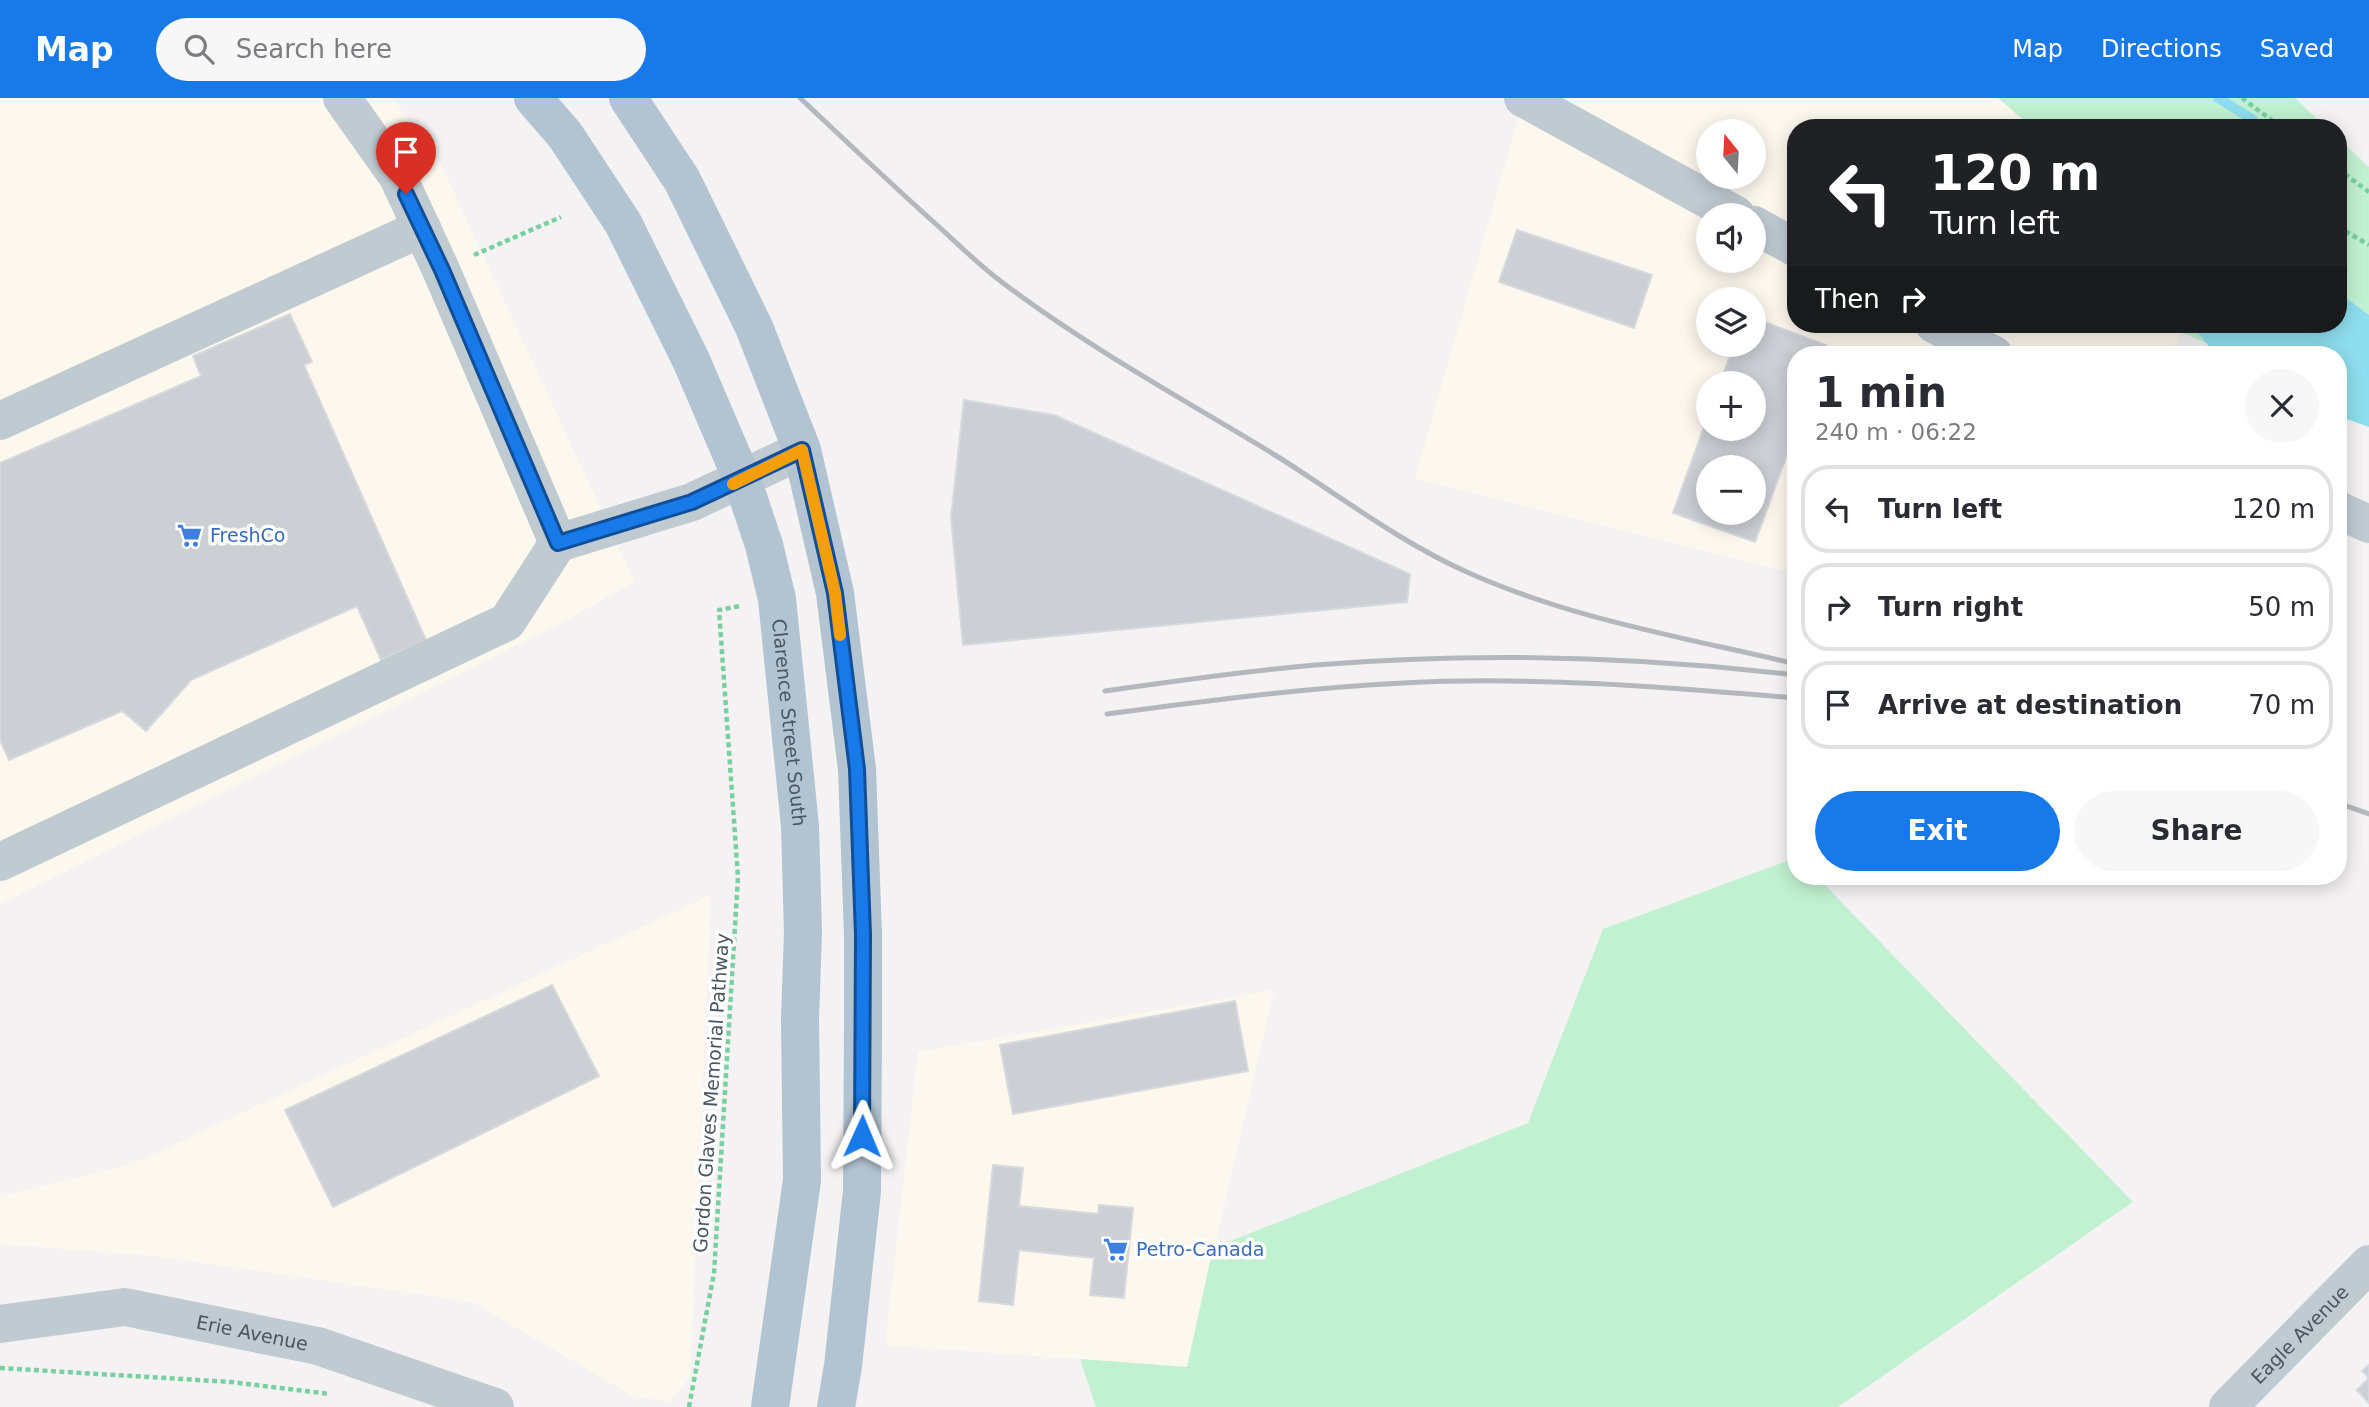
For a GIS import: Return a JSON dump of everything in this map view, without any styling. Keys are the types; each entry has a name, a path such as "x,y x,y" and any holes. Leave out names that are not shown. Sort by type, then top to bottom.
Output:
{"main road":[{"name":"Clarence Street South","path":"533,98 565,135 623,223 691,360 742,479 764,545 777,599 800,826 803,932 800,1019 803,1180 771,1407"},
{"path":"628,98 688,192 754,327 802,450 835,593 857,769 863,935 862,1191 836,1407"}],"street":[{"path":"342,98 398,177 558,543"},
{"path":"1522,98 1714,203"},
{"path":"0,421 422,228"},
{"path":"1766,232 1787,243"},
{"path":"1951,333 1977,346"},
{"path":"0,862 507,622 558,543 692,502 802,450"},
{"path":"2347,514 2369,524"},
{"name":"Eagle Avenue","path":"2228,1407 2369,1264"},
{"name":"Erie Avenue","path":"0,1324 125,1307 318,1346 495,1407"}],"path":[{"path":"2242,98 2270,119"},
{"path":"2347,176 2369,192"},
{"path":"470,257 561,217"},
{"path":"2347,232 2369,245"},
{"name":"Gordon Glaves Memorial Pathway","path":"689,1407 714,1273 738,877 732,779"},
{"path":"0,1368 230,1382 336,1395"}],"shaded area":[{"path":"0,98 392,98 437,156 635,582 570,618 0,905"},
{"path":"1524,98 1998,98 2022,119 1787,119 1787,333 2181,333 2174,346 1787,346 1787,571 1415,478"},
{"path":"711,895 690,1377 669,1402 633,1396 472,1302 155,1256 0,1244 0,1196 132,1164"},
{"path":"1274,990 1187,1367 885,1345 918,1052"}],"green space":[{"path":"1998,98 2295,98 2317,119 2022,119"},
{"path":"2347,146 2369,167 2369,412 2347,372 2347,346 2214,346 2183,333 2347,333"},
{"path":"1787,861 1787,885 1825,885 2133,1202 1838,1407 1096,1407 1080,1359 1187,1367 1213,1248 1528,1123 1603,929"}],"water":[{"path":"2347,299 2369,315 2369,427 2347,419 2347,346 2209,346 2198,333 2347,333"}],"building":[{"path":"1517,230 1652,275 1634,328 1499,282"},
{"name":"FreshCo","path":"290,314 312,362 304,365 426,640 381,660 357,606 191,680 146,731 122,711 9,760 0,740 0,463 201,376 193,356"},
{"path":"1766,322 1787,330 1787,333 1826,345 1787,346 1787,455 1766,512 1766,455 1696,455 1696,521 1673,513 1699,441 1766,441 1766,371 1724,371 1730,357 1766,357"},
{"path":"964,400 1054,415 1410,574 1407,602 963,645 951,518"},
{"path":"1707,525 1761,525 1755,542"},
{"path":"552,985 599,1076 333,1207 285,1110"},
{"path":"1235,1001 1248,1071 1013,1114 1000,1045"},
{"path":"993,1165 1023,1168 1019,1206 1098,1214 1099,1205 1133,1208 1124,1298 1090,1295 1094,1258 1019,1250 1013,1305 979,1301"},
{"path":"2369,1365 2369,1378 2362,1371"},
{"path":"2369,1378 2369,1403 2357,1390"}],"waterway":[{"path":"2218,98 2252,119"}],"railway":[{"path":"800,98 978,262 1036,307 1418,547 1469,573 1548,603 1630,626 1787,662"},
{"path":"1105,691 1289,667 1435,658 1616,660 1787,674"},
{"path":"1107,714 1291,692 1452,681 1599,684 1787,697"},
{"path":"2347,806 2369,814"}],"slow traffic":[{"path":"733,484 802,450 835,593 840,635"}],"place":[{"name":"FreshCo","path":"190,535"},
{"name":"Petro-Canada","path":"1116,1249"}],"route":[{"path":"406,194 442,270 558,543 692,502 802,450 835,593 857,769 863,935 862,1136"}]}
